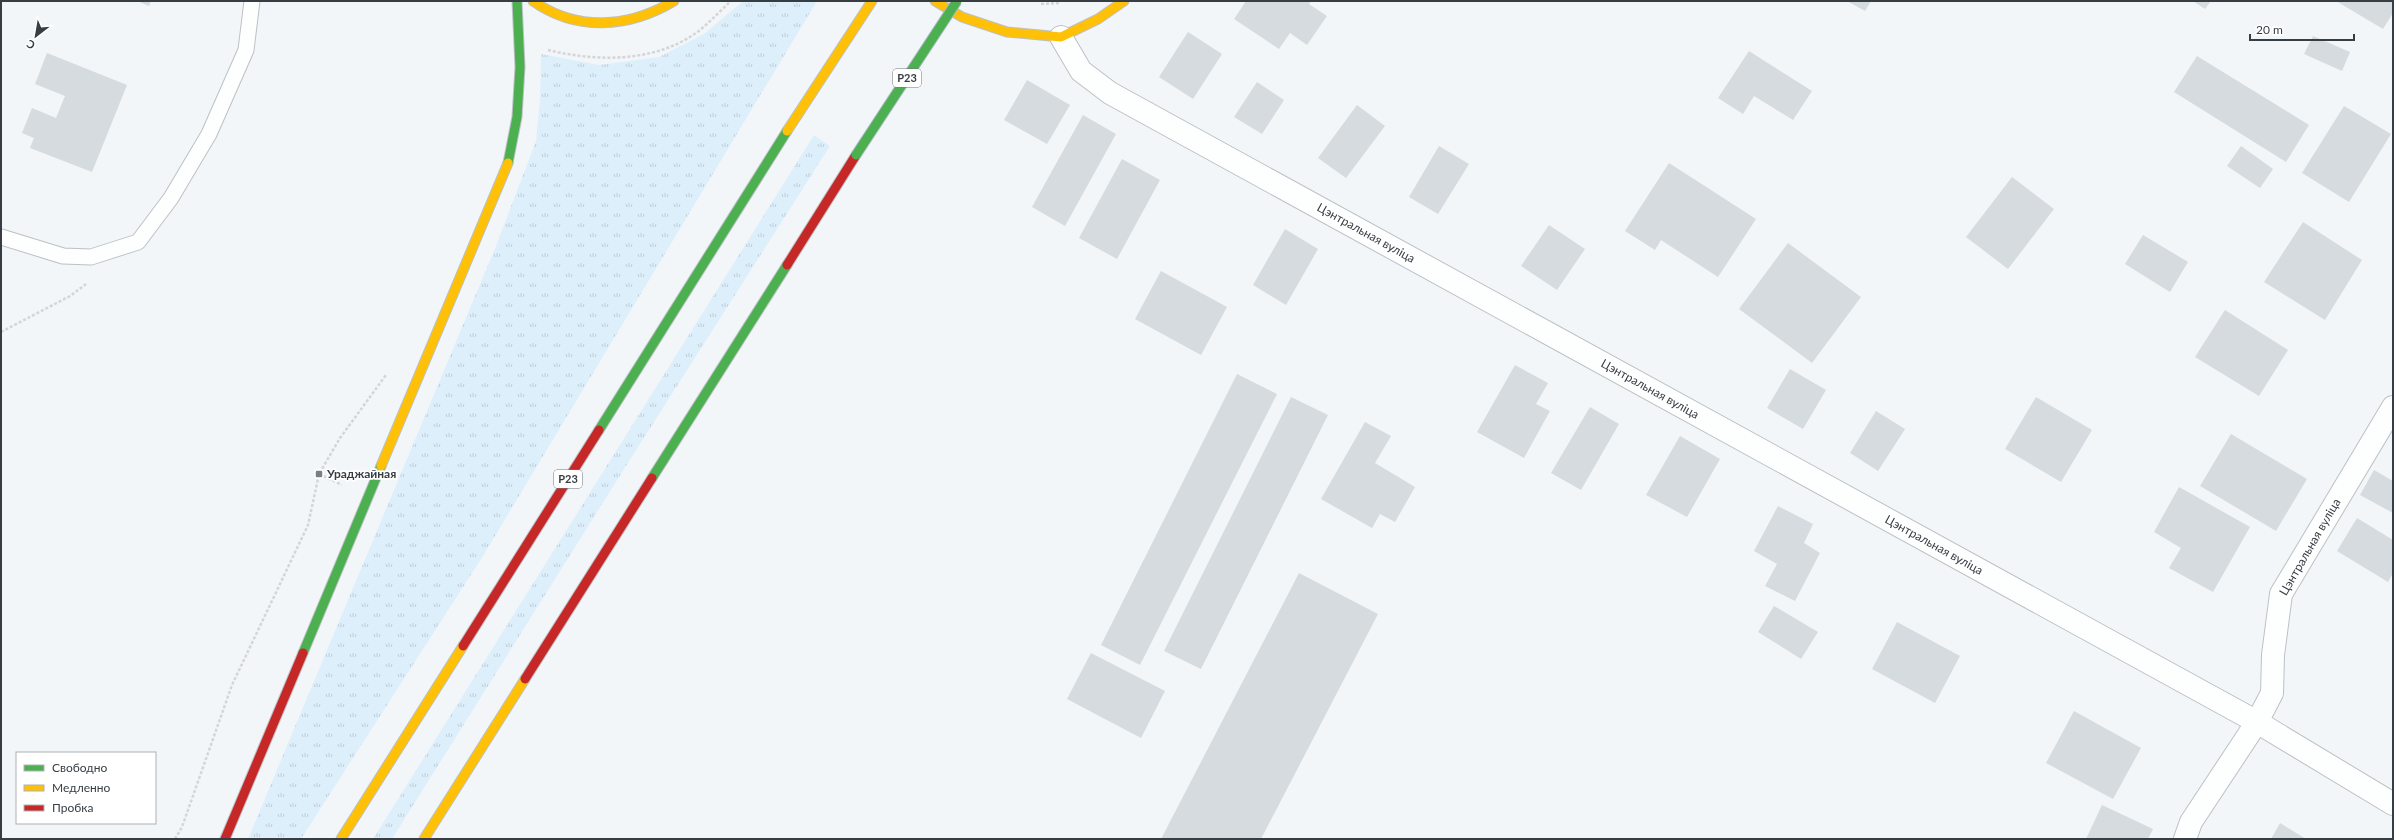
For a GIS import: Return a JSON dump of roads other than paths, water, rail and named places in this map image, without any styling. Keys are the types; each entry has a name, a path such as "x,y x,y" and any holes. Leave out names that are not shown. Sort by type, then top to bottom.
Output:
{"main road":[{"path":"225,839 250,776 507,166 517,117 520,67 517,1"},
{"path":"534,1 559,16 595,24 630,21 661,10 674,1"},
{"name":"Р23","path":"341,839 795,118 872,1"},
{"path":"935,1 962,17 1007,32 1060,37 1098,19 1124,1"},
{"name":"Р23","path":"424,839 856,155 957,1"}],"street":[{"name":"Цэнтральная вуліца","path":"1060,37 1080,71 1110,93 2257,722 2393,804"},
{"name":"Цэнтральная вуліца","path":"2185,839 2191,822 2257,722 2272,693 2273,655 2281,594 2393,407"}],"lane":[{"path":"1,237 63,256 91,257 138,242 171,198 209,134 246,50 252,1"}],"place":[{"name":"Ураджайная","path":"319,474"}]}
